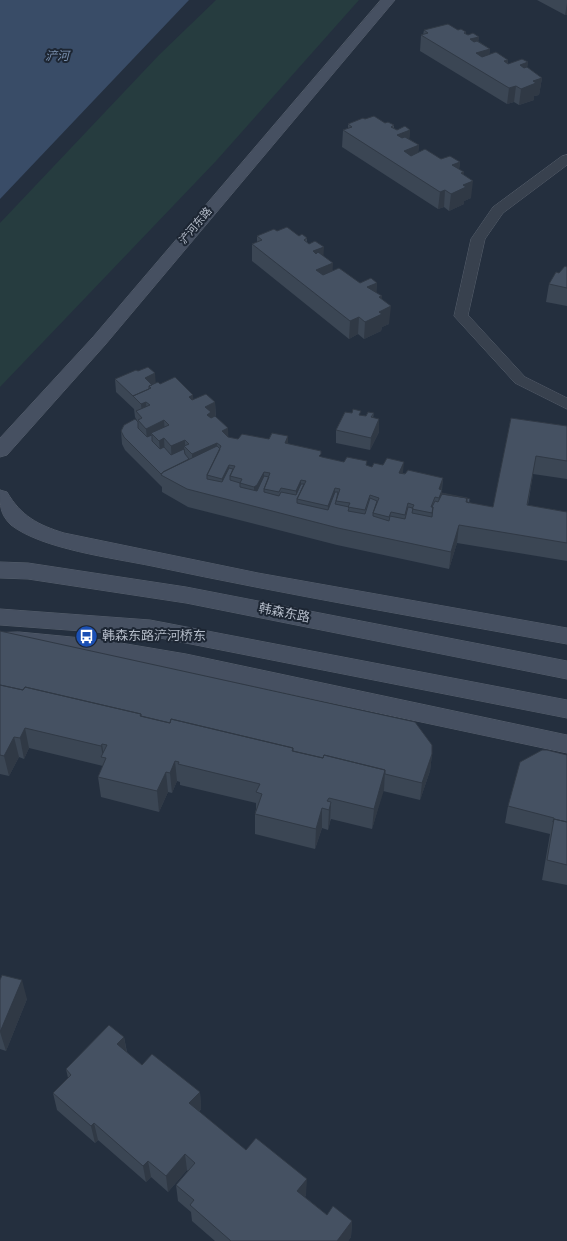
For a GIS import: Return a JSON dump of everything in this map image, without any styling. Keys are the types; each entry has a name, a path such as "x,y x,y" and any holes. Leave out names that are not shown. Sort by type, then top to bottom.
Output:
{"main road":[{"name":"浐河东路","path":"0,450 104,334 388,0"},
{"path":"0,497 3,504 22,523 37,532 64,540 258,581 567,636"},
{"path":"120,553 186,595 258,581"},
{"name":"韩森东路","path":"0,570 28,571 186,595 567,670"},
{"path":"0,617 150,628 567,709"},
{"path":"0,642 20,640 103,648 186,663 567,744"}],"lane":[{"path":"567,159 498,210 478,239 461,316 520,380 567,404"}],"green space":[{"path":"216,0 359,0 216,161 0,387 0,223 159,55"}],"water":[{"name":"浐河","path":"0,0 189,0 0,199"}],"building":[{"path":"448,24 458,30 461,29 468,35 473,33 479,37 470,39 474,42 477,41 490,49 476,53 482,57 496,52 508,60 504,61 508,64 522,59 528,62 520,65 524,68 527,67 542,78 533,81 536,83 521,89 516,86 509,88 421,35 428,33 424,30"},
{"path":"374,116 385,123 388,122 394,125 391,127 397,130 405,126 410,130 397,135 402,138 405,137 419,145 404,151 411,156 425,149 441,159 450,156 460,162 452,165 464,172 461,173 473,181 463,185 466,187 451,194 445,190 440,192 343,130 352,127 348,124 363,118 365,119"},
{"path":"287,227 299,236 302,234 307,238 304,240 309,244 315,241 324,247 313,251 316,254 318,252 333,263 316,270 323,275 339,268 360,283 371,278 377,283 367,287 382,296 379,297 391,306 379,312 382,314 365,322 359,317 350,321 252,244 262,240 257,236 274,229 277,231"},
{"path":"565,266 567,267 567,288 549,284 556,272 559,273"},
{"path":"148,367 155,373 145,378 152,385 149,386 149,389 133,396 115,379 136,370 138,371"},
{"path":"175,377 193,395 189,397 192,400 206,394 215,402 205,407 211,412 207,415 211,418 215,416 228,428 222,431 228,437 238,439 242,434 269,439 272,433 288,436 285,443 321,451 319,456 322,457 344,462 347,457 367,461 366,465 372,467 374,463 383,465 387,458 404,462 399,473 405,474 408,470 443,478 439,489 442,490 439,498 435,497 431,507 433,507 432,513 412,509 414,505 408,503 405,515 391,512 389,517 373,513 379,498 370,495 365,510 348,507 350,503 336,501 340,489 335,488 328,506 297,499 306,481 301,480 296,491 281,488 279,492 264,489 270,473 264,472 257,485 254,487 240,483 242,479 230,476 235,466 229,465 222,479 207,475 221,446 217,443 192,454 184,446 189,444 185,440 171,446 164,438 159,441 151,433 169,425 164,420 146,429 138,420 142,418 136,411 150,405 146,402 141,404 133,396 151,388 149,386 158,382 160,384"},
{"path":"353,409 361,411 359,415 366,416 368,412 374,413 371,417 379,419 371,438 336,430 345,412 352,413"},
{"path":"511,418 567,426 567,461 536,456 527,505 567,512 567,543 459,525 451,552 338,528 187,489 161,475 163,472 217,446 220,449 207,475 207,479 222,482 229,468 233,469 230,480 240,483 240,487 257,491 264,476 269,477 264,492 279,496 281,492 296,495 301,484 304,484 297,499 297,503 328,510 335,492 338,492 335,504 349,507 348,511 365,514 370,498 377,501 373,516 389,521 390,516 405,519 408,507 413,508 412,513 432,517 432,507 435,501 438,502 442,494 467,498 466,502 493,507"},
{"path":"135,419 138,422 138,428 147,437 152,435 152,441 160,449 164,447 171,455 184,449 185,454 189,459 161,474 124,437 121,431 124,425"},
{"path":"442,493 467,498 442,494"},
{"path":"467,498 470,499 469,503 467,502"},
{"path":"0,631 415,722 432,745 432,754 422,783 385,774 385,770 324,755 323,758 293,751 293,748 171,719 170,723 141,716 141,714 25,687 23,690 0,685"},
{"path":"0,685 23,690 25,687 141,714 140,716 170,723 171,719 293,748 292,751 323,758 324,755 385,770 374,809 329,798 327,801 331,802 329,810 322,808 316,829 255,814 262,794 256,792 260,784 178,764 179,762 175,761 170,773 166,772 157,791 98,777 106,758 101,757 107,745 102,744 101,746 25,728 20,738 14,737 4,756 0,755"},
{"path":"542,750 567,755 567,822 554,819 553,822 554,818 508,806 520,762"},
{"path":"554,819 567,822 567,865 547,860"},
{"path":"2,975 22,980 0,1032 0,980"},
{"path":"109,1025 124,1037 117,1044 142,1065 152,1054 200,1092 189,1103 246,1150 256,1138 307,1179 297,1191 327,1215 333,1206 352,1221 337,1241 231,1241 190,1205 194,1200 176,1185 195,1163 185,1154 166,1176 148,1161 143,1166 94,1123 91,1126 53,1093 71,1075 66,1069"}],"place":[{"name":"韩森东路浐河桥东","path":"87,637"}]}
